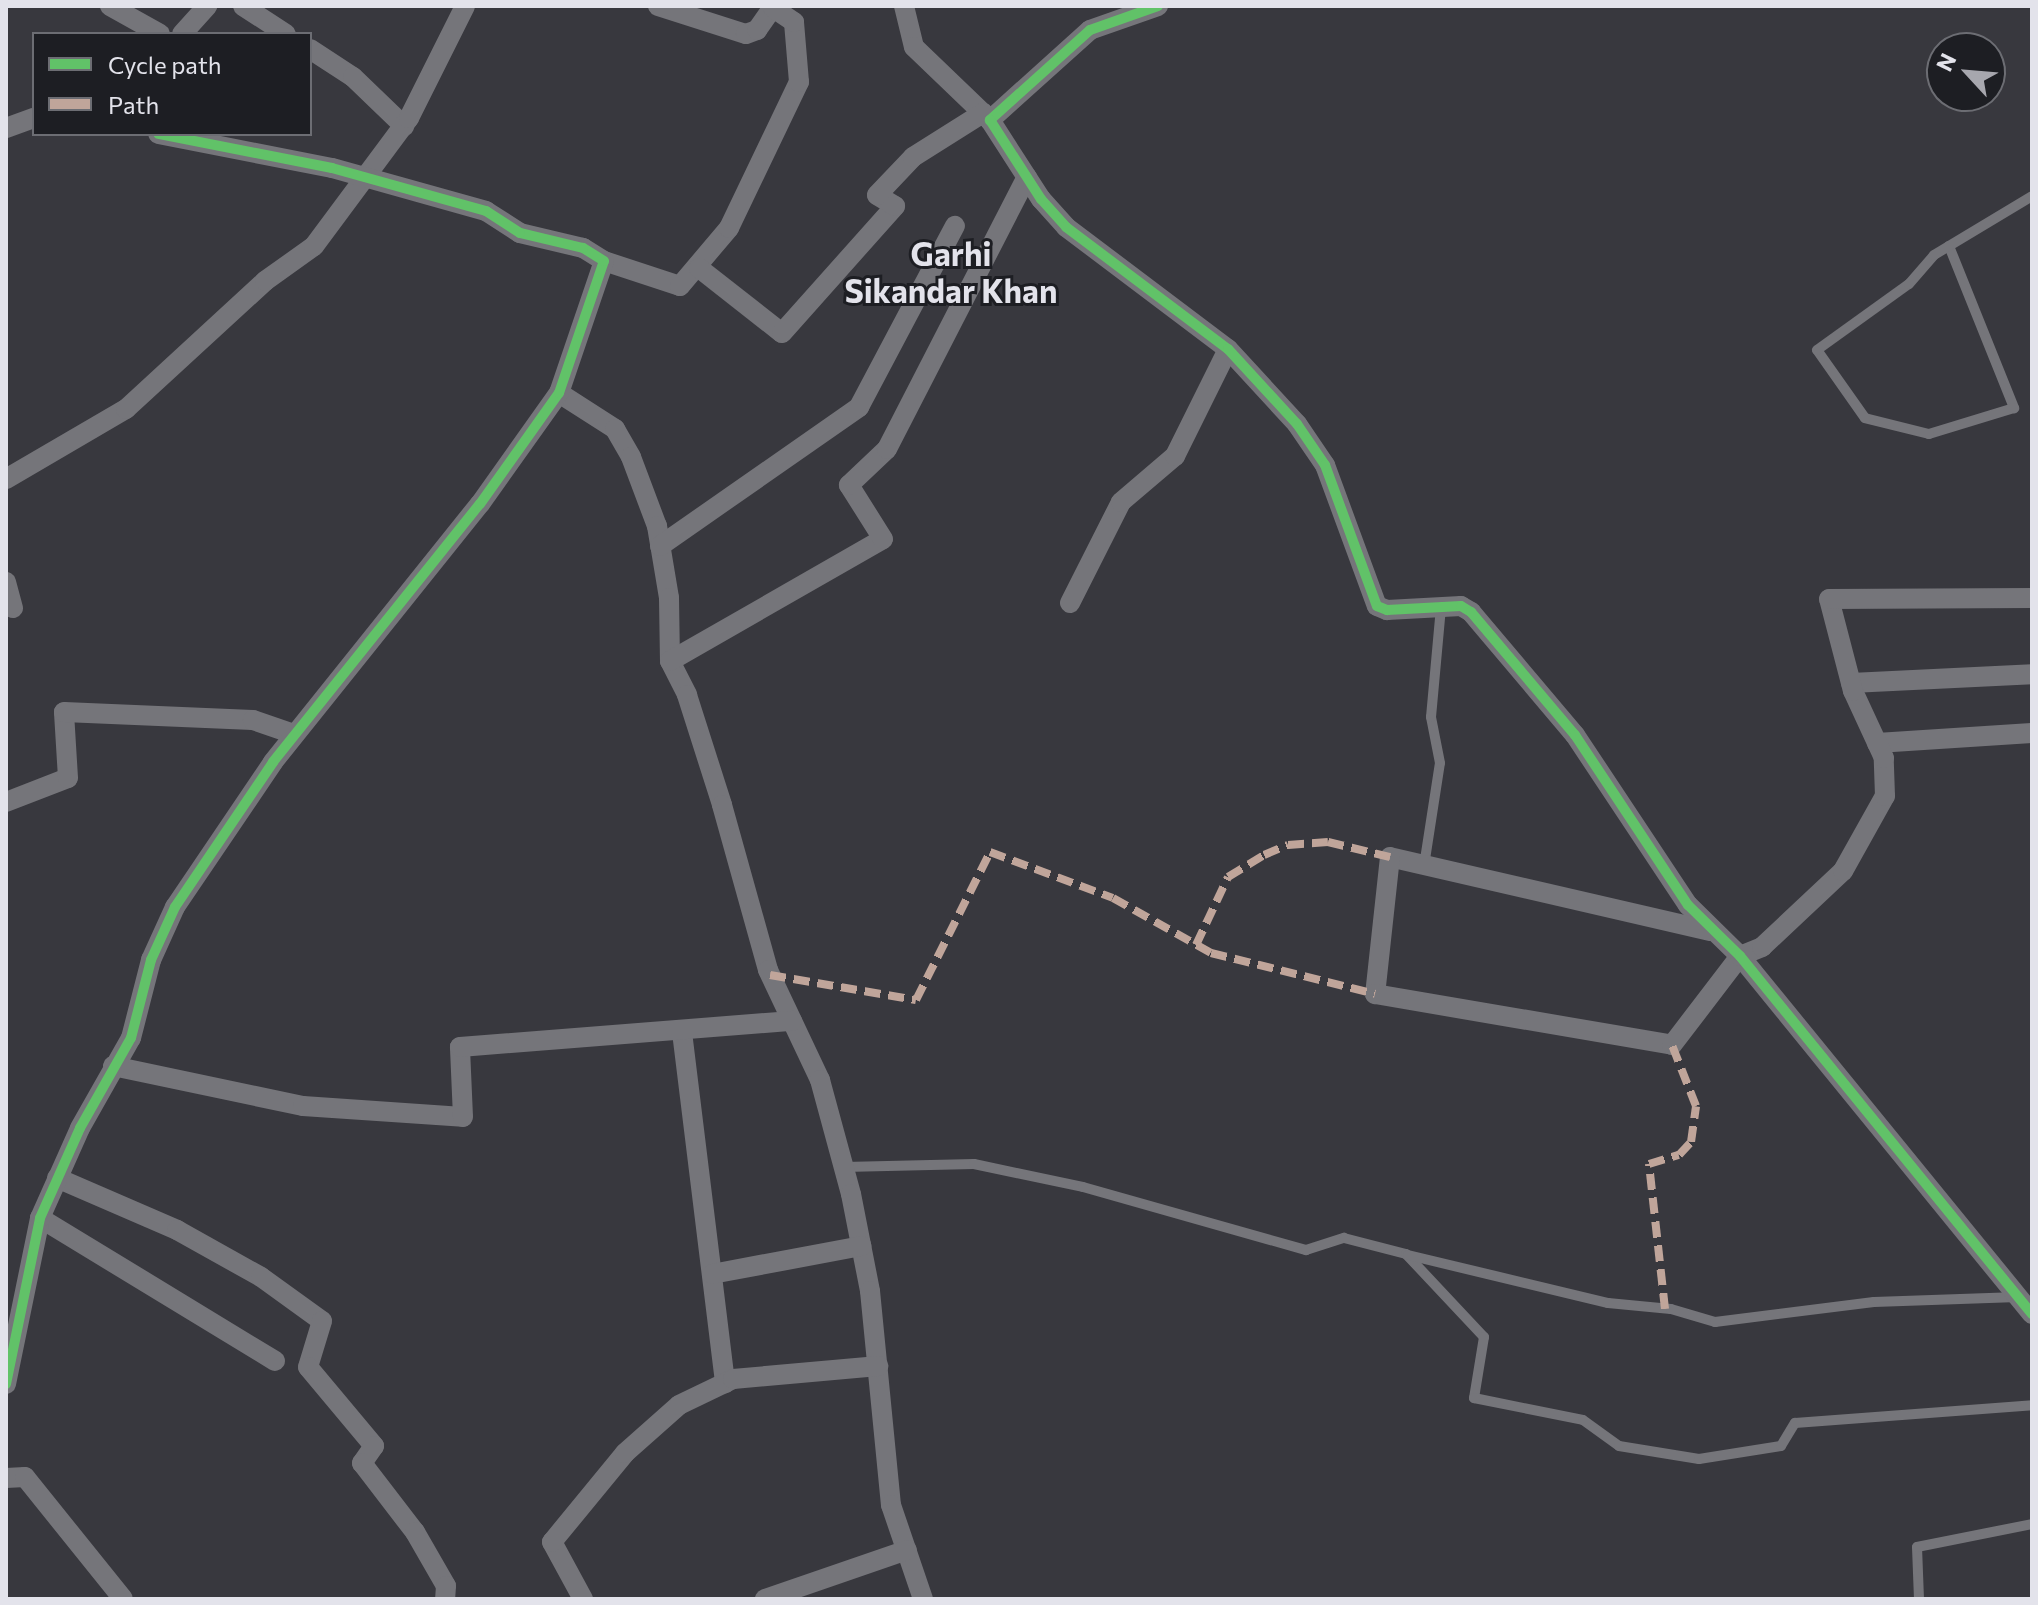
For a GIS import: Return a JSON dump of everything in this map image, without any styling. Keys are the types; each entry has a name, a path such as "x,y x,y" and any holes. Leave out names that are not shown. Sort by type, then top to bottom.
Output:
{"street":[{"path":"110,6 156,32"},
{"path":"184,32 207,6"},
{"path":"243,6 283,32"},
{"path":"6,479 126,409 265,281 314,246 404,126 465,6"},
{"path":"167,136 363,178 486,211 520,233 583,248 604,261 680,286 699,268 748,196 799,82 794,22 774,7 757,30 746,34 658,6"},
{"path":"904,6 914,47 987,116 1027,177 1066,227 1228,349 1297,424 1325,465 1377,606 1461,606 1471,612 1575,735 1670,882 1710,931 1740,956 2026,1305"},
{"path":"699,268 782,333 895,206 877,195 913,157 987,116 1090,30 1158,6"},
{"path":"312,50 353,77 404,126"},
{"path":"6,128 32,119"},
{"path":"670,661 883,539 849,485 887,449 1027,177"},
{"path":"660,546 859,407 955,226"},
{"path":"6,1384 40,1218 113,1066 131,1038 151,960 175,907 294,734 470,517 559,393 604,261"},
{"path":"1070,603 1121,502 1175,456 1228,349"},
{"path":"559,393 615,429 631,457 660,546 669,598 670,661 687,695 722,805 768,970 820,1080 844,1167 861,1246 878,1366 891,1505 923,1599"},
{"path":"6,582 13,608"},
{"path":"1710,931 1390,857 1375,994 1672,1045 1740,956 1762,947 1843,871 1885,796 1884,758 1851,683 1829,599 2032,598"},
{"path":"1851,683 2032,674"},
{"path":"6,802 68,778 64,712 253,720 294,734"},
{"path":"1877,743 2032,733"},
{"path":"113,1066 303,1106 463,1117 460,1047 792,1021"},
{"path":"682,1032 725,1383"},
{"path":"57,1178 177,1230 261,1277 322,1321 308,1367 374,1446 362,1463 415,1532 446,1586 445,1599"},
{"path":"40,1218 275,1361"},
{"path":"712,1274 861,1246"},
{"path":"583,1599 552,1542 625,1453 679,1405 725,1383 878,1366"},
{"path":"6,1478 25,1477 123,1599"},
{"path":"768,1599 907,1550"}],"lane":[{"path":"1949,246 2014,408 1929,434 1865,418 1817,350 1909,284 1949,246 2032,196"},
{"path":"1424,866 1440,763 1431,717 1441,607"},
{"path":"844,1167 974,1164 1083,1187 1306,1250 1344,1238 1608,1303 1671,1309 1715,1322 1874,1302 2026,1305"},
{"path":"1406,1254 1484,1337 1474,1398 1583,1420 1619,1446 1699,1459 1781,1446 1795,1423 2032,1405"},
{"path":"1919,1599 1917,1547 2032,1524"}],"marked path":[{"path":"1196,945 1228,877 1264,855 1288,845 1328,842 1390,857"},
{"path":"770,975 916,1000 990,852 1113,898 1211,953 1375,994"},
{"path":"1665,1309 1649,1164 1679,1155 1691,1142 1696,1106 1672,1045"}],"cycle path":[{"path":"1158,6 1090,30 990,120 1041,199 1066,227 1228,349 1297,424 1325,465 1377,606 1387,610 1461,606 1471,612 1575,735 1688,905 1740,956 2032,1314"},
{"path":"6,1384 40,1218 80,1128 131,1038 151,960 175,907 273,762 480,504 559,393 604,261 583,248 520,233 486,211 332,168 168,136"}],"district":[{"name":"Garhi Sikandar Khan","path":"951,272"}]}
